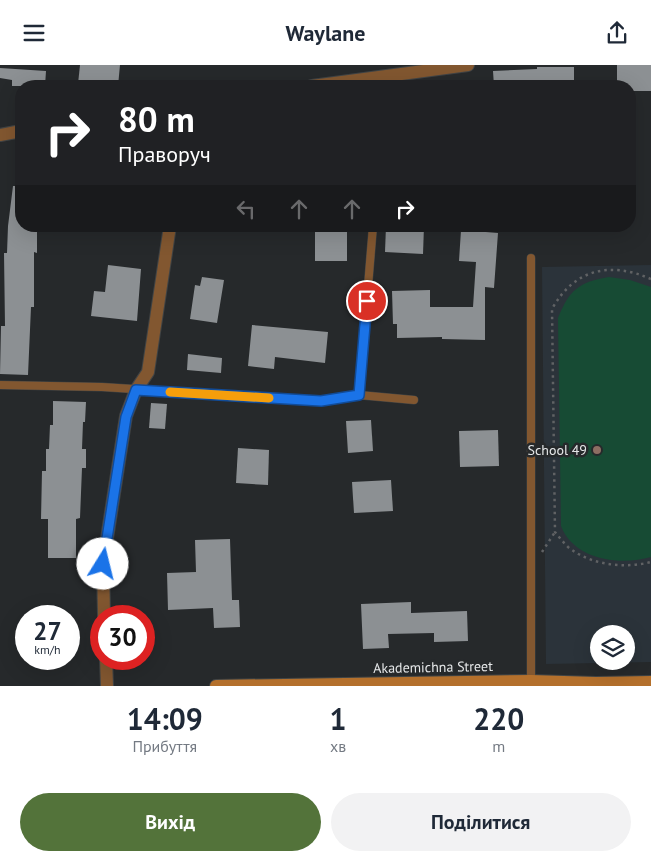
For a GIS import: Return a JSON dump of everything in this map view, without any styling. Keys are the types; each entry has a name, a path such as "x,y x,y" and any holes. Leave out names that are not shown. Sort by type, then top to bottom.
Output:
{"main road":[{"name":"Akademichna Street","path":"216,686 530,681 596,684 651,682"}],"street":[{"path":"384,80 468,65"},
{"path":"0,135 15,132"},
{"path":"104,605 103,564 126,417 136,390 148,372 169,232"},
{"path":"106,670 107,686"}],"lane":[{"path":"359,395 373,232"},
{"path":"530,258 530,681"},
{"path":"0,385 102,387 321,401 359,395 414,400"}],"path":[{"path":"651,279 635,272 620,270 584,275 560,295 552,309 555,532 569,547 594,560 610,565 633,566 651,562"}],"shaded area":[{"name":"School 49","path":"651,265 651,662 635,662 635,625 590,625 590,663 546,664 542,267"}],"green space":[{"path":"609,277 630,280 651,287 651,557 639,560 612,560 599,558 587,553 567,537 561,526 558,318 566,300 576,289 590,282"}],"building":[{"path":"80,65 120,65 119,80 78,80"},
{"path":"617,65 651,65 651,91 636,91 636,80 617,80"},
{"path":"537,67 574,67 574,80 494,80 493,71 537,69"},
{"path":"0,68 46,71 45,80 15,80 15,86 12,86 12,80 0,78"},
{"path":"13,186 15,186 15,232 37,232 37,253 34,252 34,307 31,307 28,375 0,374 1,326 5,326 4,253 7,253"},
{"path":"315,232 347,232 347,261 315,261"},
{"path":"386,232 424,232 423,254 385,252"},
{"path":"461,232 498,233 494,288 485,287 485,340 442,339 442,337 397,338 397,324 393,324 392,291 430,290 430,307 473,307 476,262 459,261"},
{"path":"108,265 141,269 137,321 91,316 94,291 105,292"},
{"path":"202,277 224,280 217,323 190,319 195,285 200,286"},
{"path":"252,325 328,332 325,363 275,357 274,369 248,366"},
{"path":"188,354 222,358 221,373 187,370"},
{"path":"53,401 86,402 82,449 86,449 86,468 82,468 80,518 76,519 76,558 48,558 48,519 41,519 42,471 46,471 46,449 49,449 50,425 53,425"},
{"path":"151,403 167,404 165,429 149,428"},
{"path":"371,420 373,451 348,453 346,421"},
{"path":"498,430 499,466 460,467 459,431"},
{"path":"238,448 269,450 268,485 236,483"},
{"path":"391,480 393,511 354,513 352,482"},
{"path":"230,539 232,600 239,600 240,627 214,628 213,608 168,610 167,573 196,572 195,540"},
{"path":"411,602 411,613 467,611 468,641 434,642 434,633 388,634 389,648 363,649 361,604"}],"slow traffic":[{"path":"170,392 269,398"}],"place":[{"name":"School 49","path":"597,450"}],"route":[{"path":"103,564 126,417 136,390 321,401 359,395 367,301"}]}
